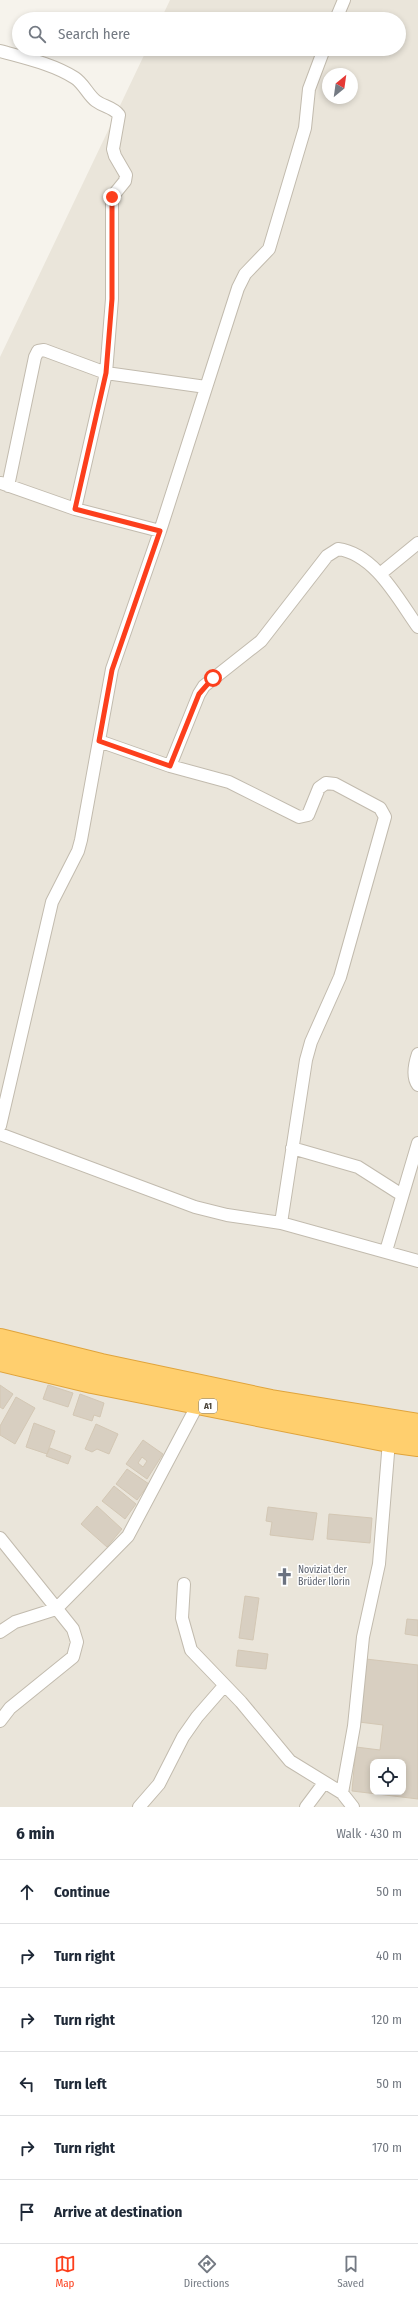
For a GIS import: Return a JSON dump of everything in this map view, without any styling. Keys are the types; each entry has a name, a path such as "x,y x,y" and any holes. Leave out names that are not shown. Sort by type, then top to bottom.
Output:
{"highway":[{"name":"A1","path":"0,1340 101,1365 271,1401 418,1425"},
{"name":"A1","path":"0,1360 92,1382 198,1404 389,1441 418,1445"}],"street":[{"path":"339,12 344,0"},
{"path":"0,51 12,54"},
{"path":"18,56 42,63 75,78 87,89 95,100 114,109 119,115 113,149 115,156 126,175 125,181 112,197 112,299 106,373 75,509"},
{"path":"0,1126 52,902 78,851 81,840 112,670 160,531 238,288 244,274 269,248 305,128 309,89 321,56"},
{"path":"160,531 75,509 4,484 35,357 38,352 44,350 106,373 206,387"},
{"path":"380,574 418,543"},
{"path":"170,766 204,686 262,641 327,556 338,549 351,551 380,574 418,628"},
{"path":"99,741 170,766 229,782 288,813 300,817 308,815 319,788 326,783 335,784 380,808 386,817 340,977 311,1042 292,1148 281,1223"},
{"path":"418,1054 415,1066 415,1081 418,1084"},
{"path":"0,1134 195,1207 227,1215 281,1223 386,1251 418,1262"},
{"path":"386,1251 418,1143"},
{"path":"292,1148 358,1167 402,1195"},
{"path":"0,1632 15,1622 56,1609 128,1536 198,1404"},
{"path":"342,1793 354,1726 362,1637 379,1564 389,1441"},
{"path":"0,1538 73,1629 77,1642 73,1657 10,1708 0,1721"},
{"path":"184,1584 182,1618 191,1650 241,1702 290,1761 342,1793 353,1807"},
{"path":"139,1807 159,1784 183,1737 197,1717 224,1686"},
{"path":"306,1807 324,1783"}],"shaded area":[{"path":"170,0 418,0 418,1807 0,1807 0,357 144,56 406,56 406,12 164,12"}],"building":[{"path":"0,1385 13,1394 3,1409 0,1407"},
{"path":"48,1385 73,1393 68,1407 43,1399"},
{"path":"80,1394 104,1403 100,1417 94,1415 92,1421 73,1415"},
{"path":"16,1397 35,1408 15,1444 0,1435 0,1426"},
{"path":"34,1423 55,1431 47,1454 26,1447"},
{"path":"96,1424 118,1434 109,1454 97,1449 92,1452 85,1449"},
{"path":"143,1440 163,1454 147,1479 126,1464","holes":["142,1457 147,1461 143,1467 138,1463"]},
{"path":"50,1448 71,1456 68,1464 46,1456"},
{"path":"127,1469 149,1484 137,1500 116,1484"},
{"path":"114,1486 136,1504 125,1519 102,1501"},
{"path":"97,1506 122,1529 107,1547 81,1524"},
{"path":"268,1507 317,1513 313,1540 270,1535 272,1522 266,1521"},
{"path":"329,1514 372,1518 370,1543 327,1539"},
{"path":"245,1596 259,1598 253,1640 239,1638"},
{"path":"407,1619 418,1620 418,1636 405,1634"},
{"path":"238,1650 268,1654 266,1669 236,1666"},
{"path":"366,1659 418,1665 418,1799 385,1795 406,1795 406,1759 370,1759 370,1793 352,1791 356,1747 380,1750 383,1725 359,1722"}],"place":[{"name":"Noviziat der Brüder Ilorin","path":"285,1576"}],"route":[{"path":"112,197 112,299 106,373 75,509 160,531 112,670 99,741 170,766 199,694 204,686 213,678"}]}
